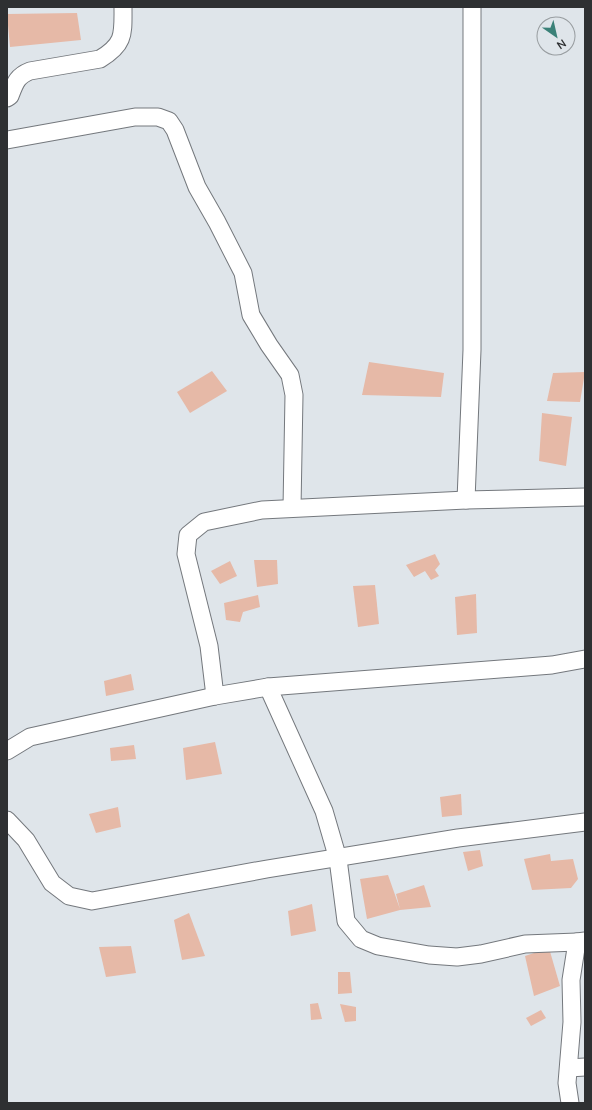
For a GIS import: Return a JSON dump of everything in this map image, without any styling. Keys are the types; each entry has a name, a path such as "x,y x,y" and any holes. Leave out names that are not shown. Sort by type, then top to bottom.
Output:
{"street":[{"path":"7,98 10,96 17,78 23,74 30,71 100,59 110,53 118,46 123,31 123,7"},
{"path":"466,500 472,350 472,7"},
{"path":"7,140 135,117 158,117 169,121 175,130 197,187 243,273 251,315 268,345 290,375 294,395 292,508"},
{"path":"215,696 209,646 186,554 188,535 204,522 262,510 292,508 466,500 585,497"},
{"path":"7,751 30,737 215,696 268,687 552,665 585,659"},
{"path":"268,687 324,811 338,859 346,921 361,939 378,946 429,955 457,957 481,954 525,944 581,941 571,980 572,1022 577,1068 567,1082 570,1103"},
{"path":"7,820 26,840 52,883 69,896 92,902 267,869 338,859 458,838 585,822"}],"building":[{"path":"77,13 81,40 10,47 7,14"},
{"path":"369,362 444,373 441,397 362,395"},
{"path":"212,371 227,391 190,413 177,392"},
{"path":"585,372 580,402 547,401 553,373"},
{"path":"542,413 572,417 566,466 539,461"},
{"path":"435,554 440,564 435,570 439,576 431,580 425,571 414,577 406,565"},
{"path":"254,560 277,560 278,584 257,587"},
{"path":"230,561 237,576 220,584 211,571"},
{"path":"375,585 379,624 358,627 353,586"},
{"path":"476,594 477,633 457,635 455,597"},
{"path":"258,595 260,607 243,612 240,622 226,620 224,603"},
{"path":"131,674 134,690 106,696 104,681"},
{"path":"215,742 222,774 186,780 183,748"},
{"path":"134,745 136,759 111,761 110,748"},
{"path":"461,794 462,815 442,817 440,797"},
{"path":"118,807 121,827 96,833 89,814"},
{"path":"480,850 483,866 468,871 463,852"},
{"path":"550,854 551,861 573,859 578,879 571,888 532,890 524,859"},
{"path":"388,875 400,909 396,894 424,885 431,907 400,910 367,919 360,879"},
{"path":"312,904 316,931 291,936 288,911"},
{"path":"189,913 205,956 182,960 174,920"},
{"path":"131,946 136,973 106,977 99,947"},
{"path":"549,948 560,986 534,996 525,956"},
{"path":"338,972 350,972 352,993 338,994"},
{"path":"318,1003 322,1019 311,1020 310,1004"},
{"path":"340,1004 356,1007 356,1021 345,1022"},
{"path":"541,1010 546,1018 531,1026 526,1018"}]}
